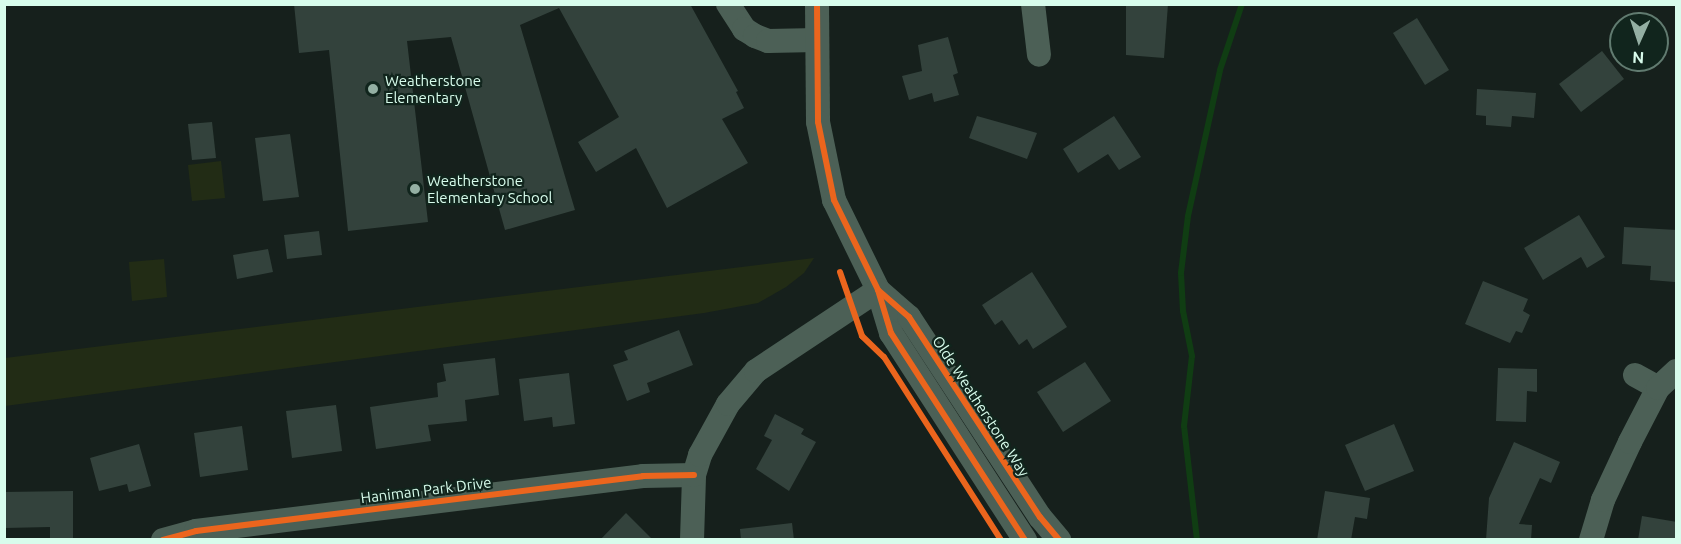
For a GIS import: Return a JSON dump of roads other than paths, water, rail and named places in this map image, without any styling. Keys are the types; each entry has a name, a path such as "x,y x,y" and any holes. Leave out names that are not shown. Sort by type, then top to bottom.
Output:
{"street":[{"path":"728,4 744,29 754,36 768,40 817,40"},
{"name":"Olde Weatherstone Way","path":"817,4 818,122 825,168 845,226 878,290 891,333 1025,540"},
{"path":"1034,4 1039,55"},
{"path":"692,540 694,475 700,455 728,404 756,370 878,290"},
{"name":"Olde Weatherstone Way","path":"878,290 909,317 1040,518 1059,540"},
{"path":"1591,540 1603,500 1658,388 1677,371"},
{"path":"1635,375 1658,388"},
{"name":"Haniman Park Drive","path":"163,540 196,531 631,477 694,475"}],"waterway":[{"path":"1197,540 1184,426 1192,356 1183,311 1181,273 1188,216 1220,70 1242,4"}],"place":[{"name":"Weatherstone Elementary","path":"373,89"},
{"name":"Weatherstone Elementary School","path":"415,189"}]}
